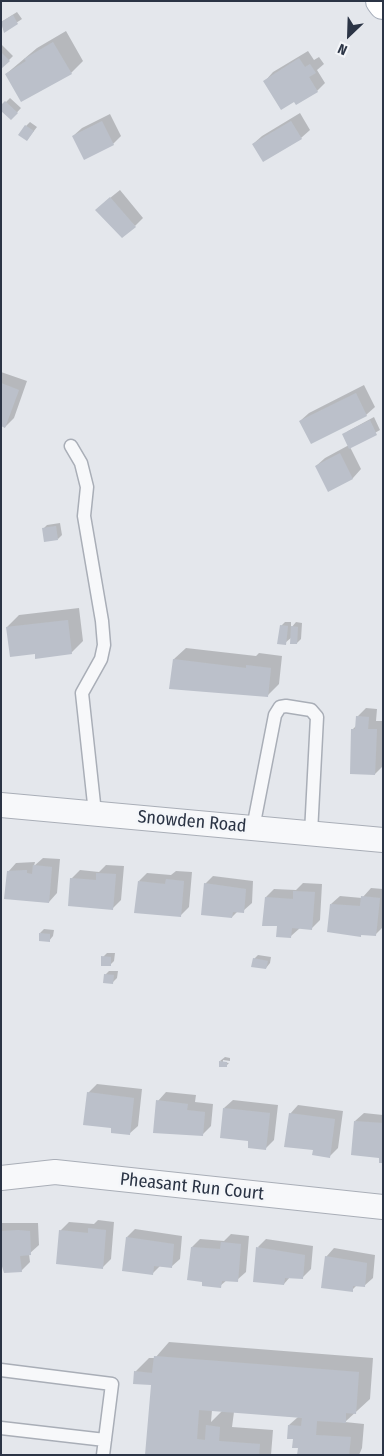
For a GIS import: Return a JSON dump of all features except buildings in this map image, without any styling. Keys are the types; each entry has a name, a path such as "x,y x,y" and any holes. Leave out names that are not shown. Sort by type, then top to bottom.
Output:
{"main road":[{"path":"380,1 383,5"}],"street":[{"name":"Snowden Road","path":"1,805 383,840"},
{"name":"Pheasant Run Court","path":"1,1178 55,1172 383,1208"}],"lane":[{"path":"71,446 81,463 87,487 84,516 102,621 104,645 101,659 91,680 82,693 95,813"},
{"path":"253,828 275,714 280,707 286,706 311,710 317,717 311,833"},
{"path":"1,1370 112,1384 103,1455"},
{"path":"1,1428 105,1440"}]}
